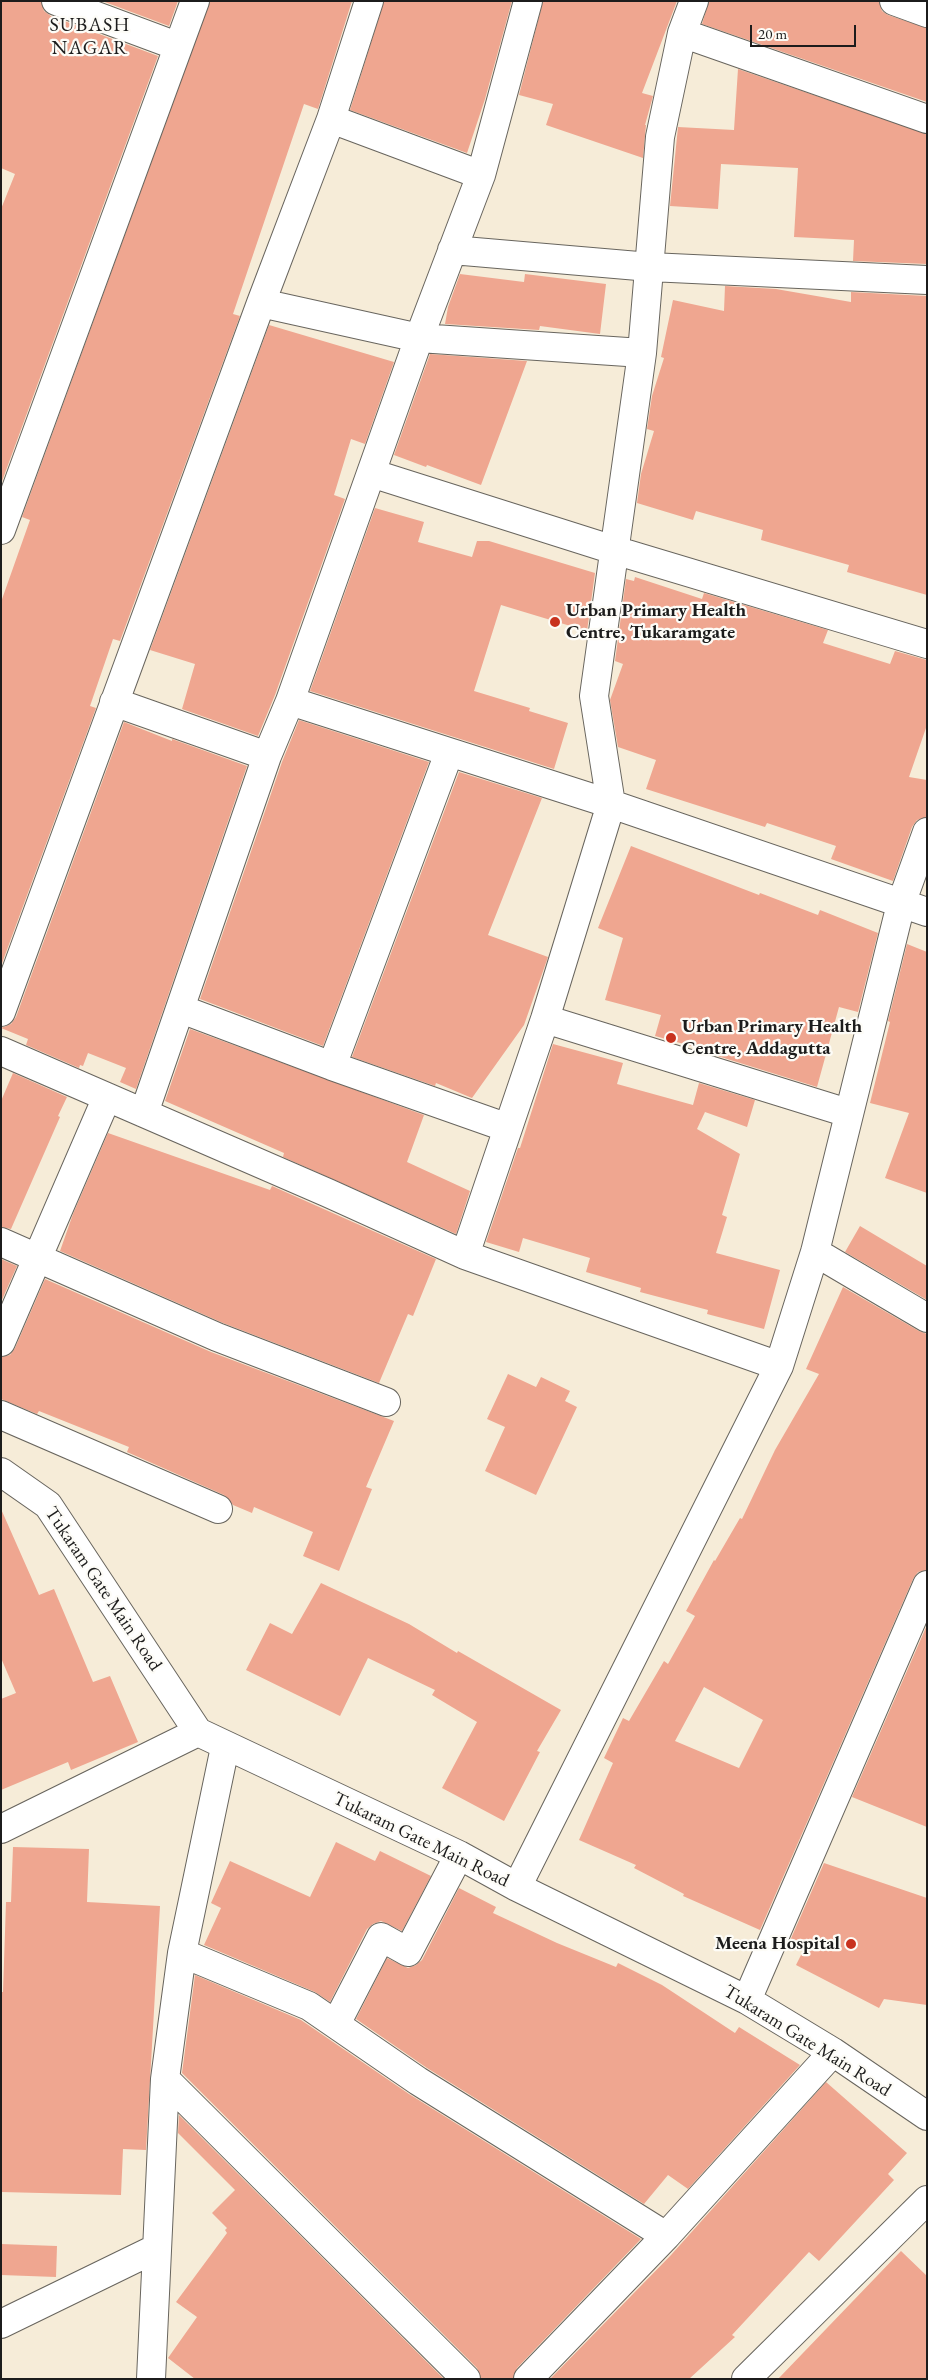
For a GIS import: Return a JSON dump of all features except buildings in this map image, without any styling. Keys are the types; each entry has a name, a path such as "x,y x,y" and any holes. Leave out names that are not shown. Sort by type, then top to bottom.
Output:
{"street":[{"path":"56,1 178,46"},
{"path":"1,530 195,1"},
{"path":"1,1012 261,303 331,119 369,1"},
{"path":"144,1113 267,756 290,701 419,338 481,175 528,1"},
{"path":"465,1255 545,1020 611,804 594,696 642,353 660,137 682,33 694,1"},
{"path":"894,1 927,13"},
{"path":"682,33 927,119"},
{"path":"331,119 481,175"},
{"path":"452,250 650,267 927,280"},
{"path":"261,303 419,338 642,353"},
{"path":"371,473 614,550 927,644"},
{"path":"290,701 611,804 927,912"},
{"path":"114,702 267,756"},
{"path":"332,1066 449,753"},
{"path":"517,1888 779,1366 815,1252 901,904 927,832"},
{"path":"181,1009 332,1066 508,1128"},
{"path":"545,1020 848,1113"},
{"path":"1,1051 465,1255 779,1366"},
{"path":"1,1342 107,1097"},
{"path":"1,1242 217,1337 386,1402"},
{"path":"815,1252 927,1318"},
{"path":"1,1415 218,1509"},
{"name":"Tukaram Gate Main Road","path":"1,1472 48,1505 198,1732 459,1855 517,1888 747,2000 833,2052 927,2116"},
{"path":"747,2000 927,1585"},
{"path":"1,1828 198,1732"},
{"path":"151,2379 165,2079 182,1953 225,1746"},
{"path":"336,2024 381,1937 408,1952 459,1855"},
{"path":"182,1953 309,2006 418,2080 666,2236"},
{"path":"528,2379 666,2236 833,2052"},
{"path":"165,2079 466,2379"},
{"path":"746,2379 927,2200"},
{"path":"1,2324 157,2248"}],"place":[{"name":"Urban Primary Health Centre, Tukaramgate","path":"555,622"},
{"name":"Urban Primary Health Centre, Addagutta","path":"671,1038"},
{"name":"Meena Hospital","path":"851,1944"}],"district":[{"name":"SUBASH NAGAR","path":"90,38"}]}
